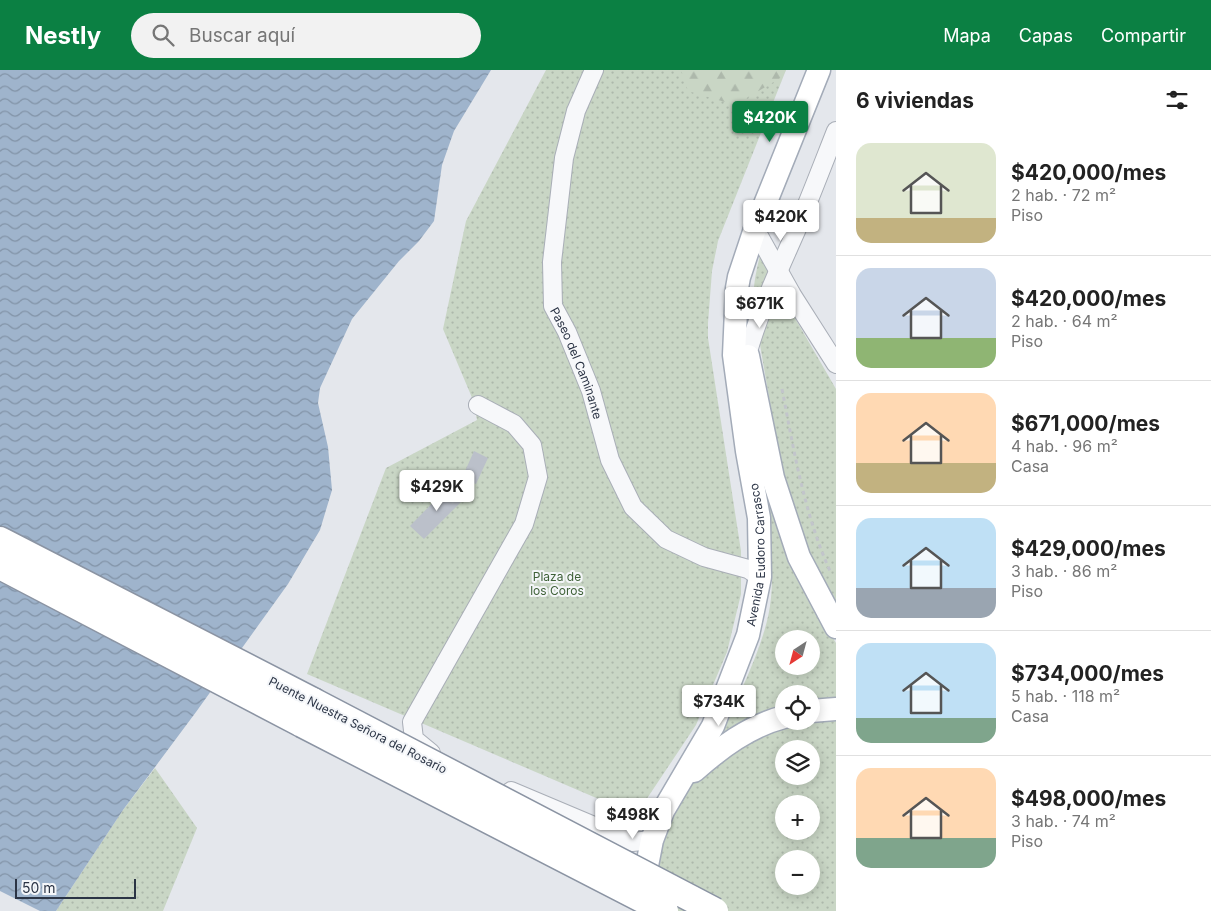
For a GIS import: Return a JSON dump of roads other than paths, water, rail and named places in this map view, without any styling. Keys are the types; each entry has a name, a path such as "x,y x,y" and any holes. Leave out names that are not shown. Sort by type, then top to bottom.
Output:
{"highway":[{"name":"Puente Nuestra Señora del Rosario","path":"0,540 715,911"},
{"name":"Puente Nuestra Señora del Rosario","path":"0,566 665,911"}],"main road":[{"name":"Avenida Eudoro Carrasco","path":"645,911 645,876 652,840 663,811 713,726 748,635 760,577 759,518 746,451 734,355 739,276 755,229 819,70"},
{"name":"Avenida Eudoro Carrasco","path":"736,312 748,355 773,478 800,556 836,627"},
{"path":"820,710 836,709"},
{"name":"Avenida Eudoro Carrasco","path":"679,784 714,754 746,732 775,721"}],"street":[{"name":"Paseo del Caminante","path":"594,70 576,111 564,158 552,262 552,306 571,340 591,390 610,460 632,507 666,538 704,557 748,569 760,577"},
{"path":"748,355 756,323 836,131"},
{"path":"755,229 792,296 835,361"},
{"path":"478,405 514,424 532,445 538,477 524,524 412,722 414,739 430,753 533,801 632,842 652,840"}],"water":[{"path":"0,70 491,70 454,131 442,165 434,221 352,319 320,388 318,403 328,447 332,490 320,530 288,584 123,810 56,911 0,911"}],"park label":[{"name":"Plaza de los Coros","path":"557,583"}]}
